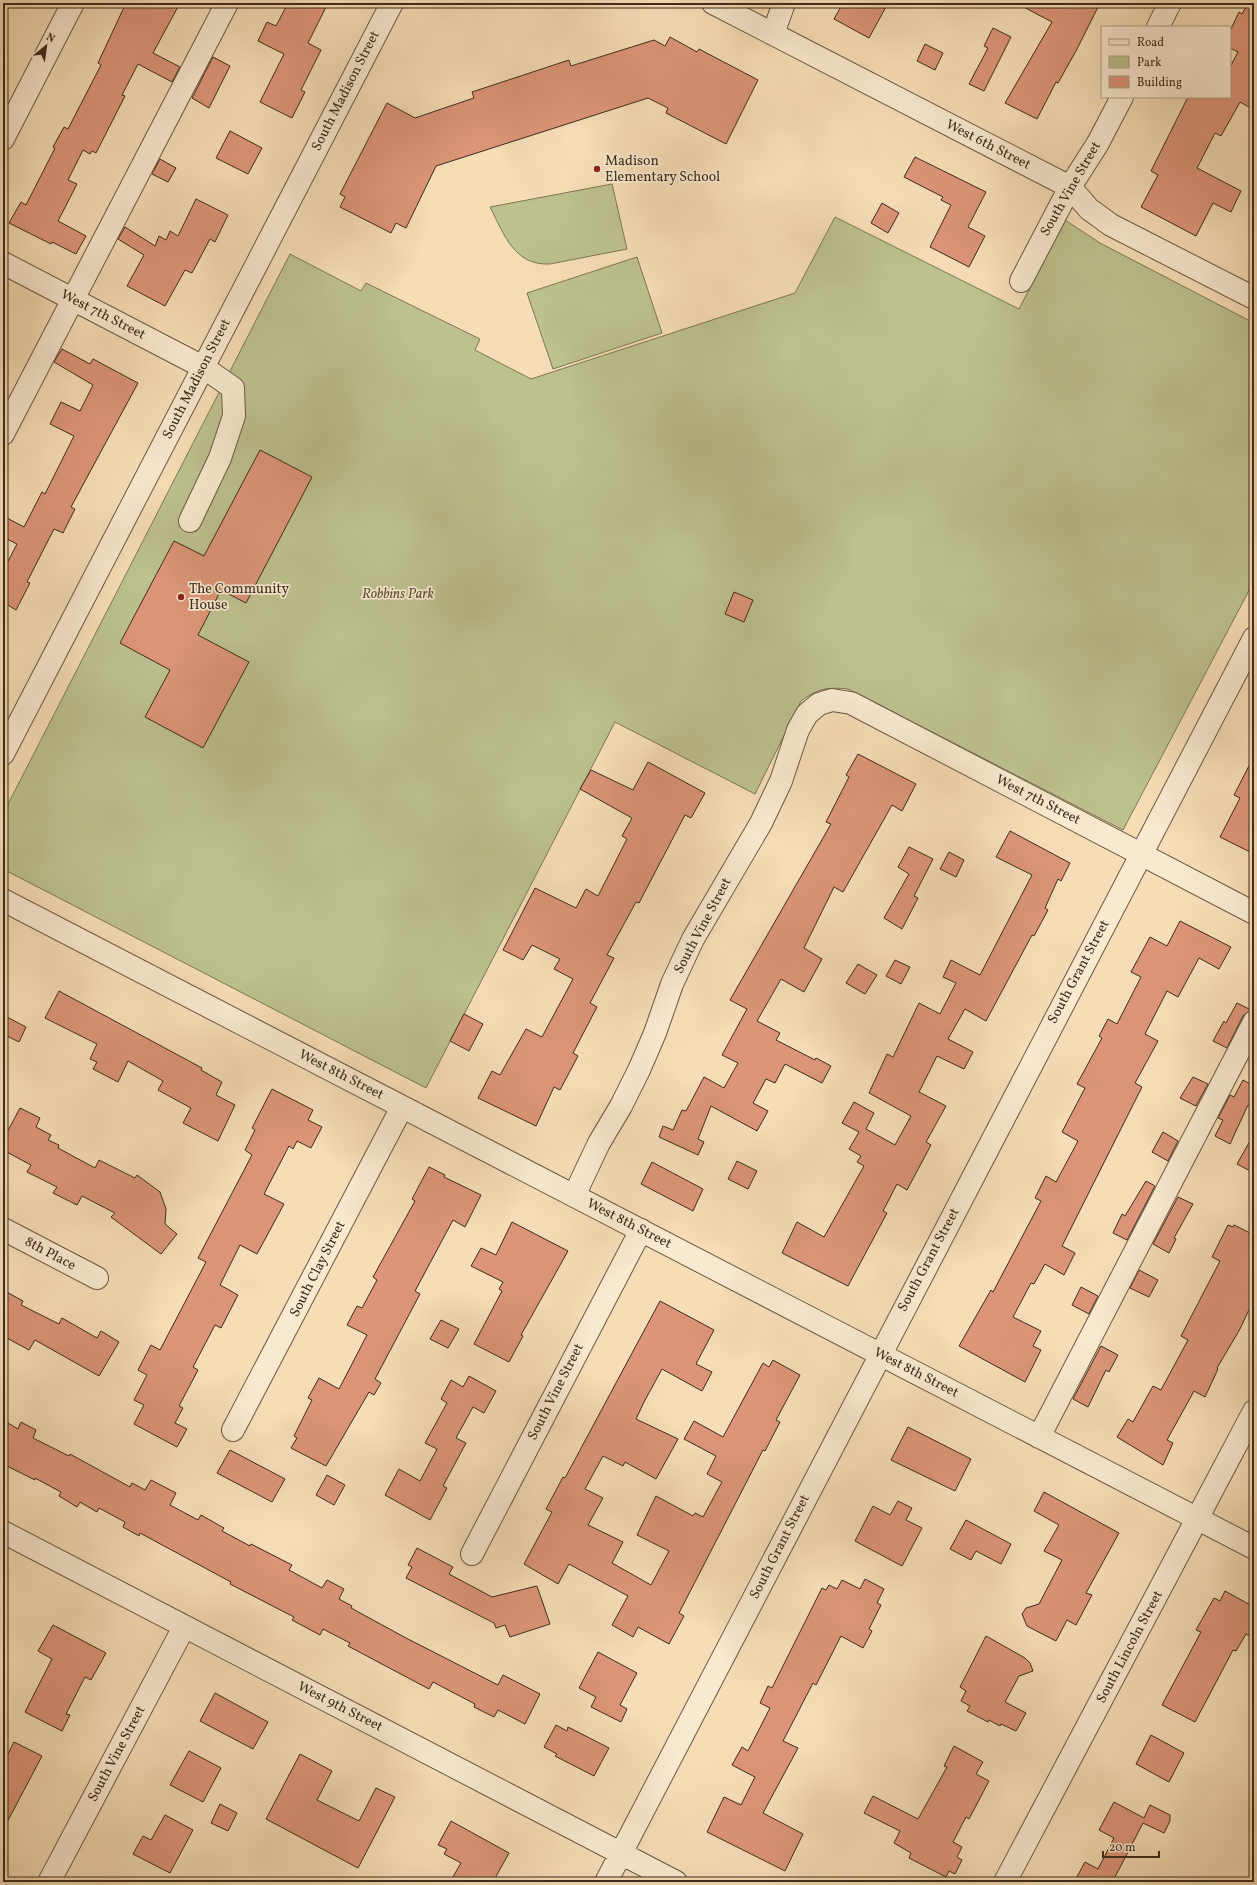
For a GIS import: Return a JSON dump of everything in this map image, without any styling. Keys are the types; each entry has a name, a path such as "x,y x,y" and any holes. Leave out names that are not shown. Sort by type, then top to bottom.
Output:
{"street":[{"path":"3,139 73,3"},
{"path":"3,434 228,3"},
{"name":"South Madison Street","path":"3,754 392,3"},
{"name":"West 6th Street","path":"713,3 1070,187 1089,209 1111,225 1254,298"},
{"path":"773,34 784,3"},
{"path":"1158,26 1170,3"},
{"name":"South Vine Street","path":"1021,282 1070,187 1098,143 1121,98"},
{"name":"West 7th Street","path":"3,263 203,367 233,388 234,416 220,458 190,521"},
{"name":"South Grant Street","path":"606,1882 1254,638"},
{"name":"West 7th Street","path":"819,704 832,700 851,703 1254,913"},
{"name":"South Vine Street","path":"574,1196 599,1143 621,1106 639,1070 655,1033 672,984 693,939 761,823 781,781 798,730 807,714 819,704"},
{"name":"West 8th Street","path":"3,900 1254,1548"},
{"path":"1038,1437 1254,1022"},
{"name":"South Clay Street","path":"233,1430 402,1107"},
{"name":"8th Place","path":"3,1229 97,1278"},
{"name":"South Vine Street","path":"472,1554 641,1230"},
{"name":"South Lincoln Street","path":"1005,1882 1254,1411"},
{"name":"West 9th Street","path":"3,1532 676,1882"},
{"name":"South Vine Street","path":"49,1882 184,1626"}],"green space":[{"path":"612,184 627,249 550,264 527,260 519,254 500,228 490,207"},
{"name":"Robbins Park","path":"835,217 1019,309 1065,220 1100,243 1254,323 1254,581 1123,830 848,689 823,689 813,693 801,701 755,794 615,722 426,1088 3,869 3,814 290,254 361,291 366,283 480,339 475,350 531,379 795,293"},
{"path":"637,257 662,333 553,369 527,293"}],"building":[{"path":"126,3 180,3 153,53 180,67 172,82 138,64 122,95 125,96 96,153 92,151 90,154 83,150 68,180 77,184 58,221 86,236 76,254 52,242 51,244 9,223 21,202 26,205 64,127 68,129 101,65 98,63"},
{"path":"288,3 328,3 308,43 321,50 301,90 305,92 292,118 260,102 284,54 258,41 267,22 276,26"},
{"path":"843,3 888,3 869,38 834,19"},
{"path":"1016,3 1100,3 1077,49 1058,83 1056,82 1037,119 1005,103 1052,22"},
{"path":"1248,3 1254,3 1254,110 1240,102 1221,136 1215,133 1197,168 1241,191 1231,212 1213,203 1196,236 1141,207 1158,175 1151,171 1188,98 1231,98 1231,65 1238,52 1231,48 1231,29 1239,12 1242,14"},
{"path":"993,28 1011,37 984,91 969,84 988,48 984,46"},
{"path":"670,37 697,52 699,49 758,80 726,144 666,113 668,108 648,98 436,166 406,228 396,223 391,233 340,207 345,197 340,194 387,103 415,118 474,98 472,92 569,60 571,66 654,40 665,46"},
{"path":"925,44 943,53 935,70 917,61"},
{"path":"213,57 230,66 209,108 192,98"},
{"path":"230,131 262,148 248,174 216,158"},
{"path":"915,157 986,192 968,227 985,236 969,267 930,247 951,205 941,200 943,197 904,177"},
{"path":"160,159 176,168 168,182 152,174"},
{"path":"196,199 228,215 215,242 210,239 192,273 185,270 165,306 127,286 144,255 118,239 125,227 155,246 159,236 166,240 170,231 178,236"},
{"path":"882,203 899,213 888,233 871,223"},
{"path":"62,349 90,364 93,359 138,383 71,507 75,509 63,533 54,529 27,582 30,583 16,610 3,602 3,571 17,544 3,537 3,516 24,527 42,492 45,494 74,436 50,424 61,402 80,411 93,385 54,362"},
{"name":"The Community House","path":"260,450 312,477 246,603 221,590 198,635 249,662 203,748 145,717 170,670 120,643 174,541 204,556"},
{"path":"734,592 753,600 744,622 725,614"},
{"path":"858,754 916,784 902,811 892,805 843,892 834,887 804,948 822,959 804,992 781,979 757,1021 780,1033 776,1040 815,1060 816,1058 831,1066 822,1083 785,1064 775,1083 766,1079 753,1103 768,1111 757,1131 711,1106 698,1139 704,1142 698,1155 659,1137 663,1126 673,1130 682,1110 686,1111 704,1077 724,1088 738,1063 722,1055 747,1009 730,1000 831,824 826,822 849,777 846,775"},
{"path":"1254,756 1254,854 1220,837 1240,798 1234,795"},
{"path":"648,762 705,793 691,818 685,815 639,903 636,902 607,955 614,958 590,1003 597,1007 573,1053 578,1056 560,1090 554,1087 536,1126 478,1098 492,1071 500,1075 526,1029 542,1037 573,979 554,969 560,959 532,945 523,960 503,950 535,888 576,908 586,889 598,896 627,839 622,836 632,818 580,789 591,770 633,790"},
{"path":"1010,831 1070,863 1061,881 1058,879 1045,908 1048,910 1034,936 1032,935 986,1021 965,1009 948,1039 973,1052 964,1069 937,1056 919,1092 946,1106 926,1142 931,1145 907,1190 897,1184 883,1211 887,1213 848,1286 782,1253 797,1222 824,1237 864,1166 857,1162 861,1156 849,1149 859,1132 842,1123 854,1102 874,1113 866,1129 895,1145 911,1116 869,1093 887,1054 893,1057 919,1003 940,1014 956,983 943,977 951,960 980,975 1032,875 996,857"},
{"path":"909,847 933,859 914,896 918,898 902,929 884,918 909,874 898,867"},
{"path":"949,852 964,860 956,877 940,869"},
{"path":"1180,921 1231,947 1219,969 1199,958 1178,997 1167,991 1145,1034 1158,1041 1135,1083 1142,1087 1062,1246 1075,1253 1064,1275 1045,1264 1034,1284 1031,1283 1013,1317 1041,1331 1033,1346 1041,1350 1025,1382 959,1346 991,1290 993,1292 1041,1201 1035,1198 1046,1176 1056,1182 1078,1141 1062,1132 1085,1088 1077,1084 1102,1038 1099,1036 1108,1019 1117,1024 1141,977 1131,972 1150,937 1167,946"},
{"path":"895,960 910,967 901,984 886,976"},
{"path":"858,964 877,975 865,994 846,983"},
{"path":"59,991 202,1068 201,1070 222,1082 216,1095 235,1105 218,1141 183,1123 191,1108 158,1090 163,1081 128,1061 118,1082 93,1069 97,1062 90,1059 97,1044 45,1018"},
{"path":"1237,1003 1251,1010 1243,1016 1227,1048 1213,1041 1224,1021 1226,1023"},
{"path":"464,1014 483,1024 469,1051 450,1041"},
{"path":"3,1015 26,1027 19,1042 3,1034"},
{"path":"1193,1077 1208,1084 1196,1106 1180,1098"},
{"path":"1243,1080 1254,1086 1254,1098 1250,1106 1248,1105 1230,1144 1215,1136 1223,1120 1218,1118 1230,1095 1234,1097"},
{"path":"272,1089 313,1110 308,1120 322,1127 311,1148 297,1141 293,1149 289,1146 264,1194 284,1204 257,1254 240,1245 220,1285 238,1295 221,1328 215,1325 193,1367 198,1370 179,1406 183,1408 175,1423 187,1429 177,1447 134,1424 144,1405 134,1400 147,1375 138,1370 151,1345 160,1350 206,1262 198,1258 252,1155 245,1150 255,1130 252,1128"},
{"path":"20,1108 40,1118 36,1127 51,1135 48,1140 59,1145 58,1148 95,1168 99,1160 135,1178 137,1175 160,1192 166,1209 165,1224 177,1234 161,1254 111,1217 115,1213 82,1196 77,1205 53,1193 57,1187 27,1172 31,1165 3,1150 3,1140"},
{"path":"1163,1132 1178,1141 1168,1161 1152,1152"},
{"path":"1254,1134 1254,1173 1237,1164"},
{"path":"737,1161 757,1171 748,1189 728,1179"},
{"path":"652,1162 703,1189 693,1211 641,1184"},
{"path":"429,1167 445,1175 444,1177 481,1195 465,1227 453,1220 415,1291 420,1294 375,1379 381,1383 374,1395 369,1392 326,1466 291,1448 297,1438 294,1436 312,1400 308,1398 319,1378 339,1389 367,1335 347,1325 357,1306 362,1308 377,1280 373,1277 415,1201 412,1199"},
{"path":"1146,1181 1155,1186 1127,1240 1113,1233 1122,1214 1125,1216"},
{"path":"1178,1197 1193,1204 1174,1238 1176,1239 1169,1253 1153,1244"},
{"path":"512,1222 568,1251 521,1335 523,1336 509,1362 474,1344 502,1291 499,1289 503,1282 471,1266 481,1248 496,1255"},
{"path":"1228,1225 1233,1227 1234,1225 1254,1235 1254,1299 1240,1329 1217,1368 1218,1369 1205,1397 1194,1391 1167,1440 1173,1443 1163,1465 1117,1437 1128,1419 1133,1422 1153,1386 1161,1390 1188,1340 1181,1336 1220,1261 1212,1257"},
{"path":"1139,1270 1158,1280 1149,1297 1130,1288"},
{"path":"1081,1287 1098,1296 1089,1314 1072,1305"},
{"path":"3,1290 23,1301 21,1305 59,1324 62,1318 97,1338 101,1331 119,1342 99,1376 35,1340 29,1350 3,1336"},
{"path":"660,1301 714,1330 696,1364 712,1372 702,1391 662,1369 644,1402 636,1419 678,1439 656,1479 625,1462 623,1466 603,1456 585,1489 603,1498 588,1525 623,1542 612,1563 651,1585 669,1551 637,1535 656,1496 693,1516 695,1513 703,1517 722,1482 707,1474 716,1456 684,1439 694,1421 723,1437 763,1363 769,1367 773,1360 800,1375 776,1420 780,1422 765,1451 763,1450 679,1613 684,1616 669,1644 638,1627 633,1637 612,1625 628,1596 569,1564 558,1584 524,1564 552,1512 546,1509 563,1477 565,1478"},
{"path":"441,1320 459,1329 448,1348 430,1339"},
{"path":"1101,1346 1118,1355 1109,1372 1106,1370 1088,1407 1073,1399"},
{"path":"469,1376 496,1391 484,1413 473,1407 456,1438 466,1443 443,1486 447,1488 430,1520 385,1495 399,1469 420,1481 437,1449 425,1443 447,1403 441,1399 451,1380 463,1387"},
{"path":"21,1422 36,1430 33,1438 69,1456 70,1454 130,1487 132,1483 145,1490 151,1480 176,1493 170,1505 198,1520 201,1515 224,1528 222,1531 250,1546 251,1544 292,1565 289,1570 322,1588 327,1580 344,1589 339,1599 352,1606 351,1608 406,1638 498,1685 503,1675 540,1694 525,1724 498,1710 494,1717 474,1707 475,1704 433,1682 429,1689 348,1646 350,1643 323,1629 320,1635 292,1620 294,1617 230,1584 231,1582 140,1533 139,1536 123,1527 125,1522 99,1508 97,1512 80,1502 77,1507 59,1496 61,1492 35,1478 35,1480 3,1464 3,1433 8,1423 18,1429"},
{"path":"908,1427 971,1459 955,1491 891,1460"},
{"path":"230,1450 285,1479 272,1502 217,1473"},
{"path":"327,1475 345,1485 334,1505 316,1495"},
{"path":"1044,1492 1119,1533 1086,1593 1092,1595 1076,1625 1067,1620 1056,1641 1027,1626 1022,1614 1026,1608 1039,1604 1062,1560 1044,1551 1059,1525 1034,1511"},
{"path":"898,1501 912,1508 906,1520 922,1528 902,1566 855,1541 873,1506 890,1515"},
{"path":"966,1520 1011,1544 1001,1564 976,1551 971,1560 950,1549"},
{"path":"417,1548 453,1567 449,1574 492,1597 537,1586 550,1624 510,1637 505,1625 496,1628 494,1623 406,1578 412,1567 408,1565"},
{"path":"865,1579 884,1589 877,1603 881,1605 869,1629 872,1631 863,1648 841,1636 816,1685 813,1683 783,1741 798,1748 763,1813 803,1834 785,1871 707,1832 724,1797 741,1805 755,1777 732,1765 742,1747 748,1751 770,1708 760,1703 768,1686 772,1688 822,1588 826,1590 829,1585 837,1589 842,1580 860,1589"},
{"path":"1225,1591 1254,1607 1254,1638 1246,1634 1236,1651 1233,1650 1195,1722 1162,1705 1201,1632 1196,1630 1214,1598 1220,1601"},
{"path":"53,1625 106,1653 91,1680 85,1677 66,1714 70,1715 62,1731 25,1712 52,1659 38,1651"},
{"path":"986,1636 1025,1658 1030,1663 1033,1671 1019,1676 1005,1702 1026,1713 1016,1731 1001,1724 1000,1726 989,1720 988,1722 967,1711 970,1706 961,1701 966,1691 960,1687"},
{"path":"598,1652 637,1673 620,1705 627,1709 621,1722 591,1707 596,1697 579,1688"},
{"path":"215,1693 268,1722 253,1749 200,1721"},
{"path":"556,1725 567,1731 568,1727 609,1748 594,1776 555,1756 557,1754 544,1747"},
{"path":"1151,1735 1184,1753 1169,1782 1136,1764"},
{"path":"14,1742 42,1756 3,1830 3,1764"},
{"path":"954,1746 983,1762 976,1774 989,1781 969,1819 966,1817 953,1842 962,1847 957,1857 962,1860 955,1874 949,1871 946,1877 909,1858 911,1853 894,1843 900,1831 864,1813 873,1796 918,1819 947,1767 944,1766"},
{"path":"189,1751 221,1768 203,1802 170,1785"},
{"path":"300,1754 332,1771 317,1800 359,1821 376,1788 395,1797 358,1868 266,1819"},
{"path":"1114,1802 1144,1818 1150,1805 1170,1815 1170,1821 1164,1833 1143,1823 1115,1877 1123,1882 1074,1882 1085,1862 1098,1869 1114,1838 1099,1830"},
{"path":"220,1804 237,1813 228,1831 211,1823"},
{"path":"165,1815 193,1830 170,1873 133,1854 143,1836 151,1840"},
{"path":"451,1821 509,1853 493,1882 450,1882 461,1863 444,1854 447,1849 438,1845"}],"place":[{"name":"Madison Elementary School","path":"597,169"},
{"name":"The Community House","path":"181,597"}]}
